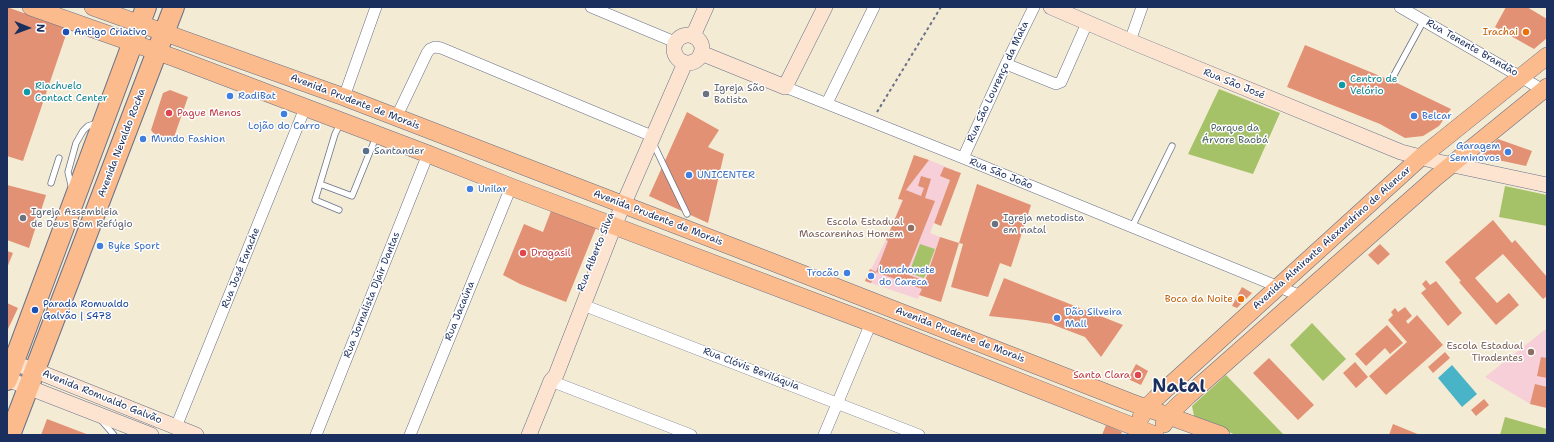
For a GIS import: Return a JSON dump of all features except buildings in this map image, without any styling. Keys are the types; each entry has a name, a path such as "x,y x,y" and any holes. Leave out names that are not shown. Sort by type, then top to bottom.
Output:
{"highway":[{"name":"Avenida Nevaldo Rocha","path":"10,435 156,49 174,7"},
{"path":"11,369 102,122 143,16"}],"main road":[{"name":"Avenida Prudente de Morais","path":"31,7 156,49 344,97 1146,408 1221,435"},
{"name":"Avenida Prudente de Morais","path":"93,7 143,16 156,49 341,122 871,323 1134,431 1157,435"},
{"name":"Avenida Almirante Alexandrino de Alencar","path":"1134,431 1146,408 1420,158 1547,56"},
{"path":"1157,435 1168,415 1188,396 1451,164 1545,89"},
{"path":"1348,224 1366,240"}],"street":[{"path":"344,97 376,7"},
{"path":"591,7 675,42"},
{"path":"693,36 706,7"},
{"path":"785,87 825,7"},
{"path":"827,104 874,7"},
{"name":"Rua São Lourenço da Mata","path":"963,158 1034,7"},
{"name":"Rua São José","path":"1051,7 1130,42 1401,152 1420,158 1547,184"},
{"path":"1130,42 1142,7"},
{"name":"Rua Tenente Brandão","path":"1400,7 1521,77 1545,89"},
{"path":"1006,64 1056,84 1061,82 1087,23"},
{"path":"684,36 693,36 700,42 702,47 701,54 694,62 681,61 674,50 675,42 684,36"},
{"path":"396,118 427,53 430,49 435,47 441,48 650,136"},
{"name":"Rua São João","path":"701,54 963,158 1301,296"},
{"name":"Rua Alberto Silva","path":"551,381 549,372 681,61"},
{"name":"Rua José Farache","path":"176,427 305,108"},
{"name":"Rua Jornalista Djair Dantas","path":"316,435 428,154"},
{"name":"Rua Jacaúna","path":"410,435 511,187"},
{"name":"Rua Alberto Silva","path":"530,435 551,381 556,375 611,225"},
{"name":"Rua Clóvis Beviláquia","path":"583,304 919,435"},
{"path":"824,435 871,323"},
{"name":"Avenida Romualdo Galvão","path":"11,369 93,412 152,435"},
{"name":"Avenida Romualdo Galvão","path":"31,379 196,435"},
{"path":"551,381 691,435"}],"lane":[{"path":"1394,76 1424,20"},
{"path":"339,210 315,200 335,134 341,122"},
{"path":"320,184 352,196 377,135"},
{"path":"650,136 687,214"},
{"path":"1132,227 1172,146"},
{"path":"51,183 59,158"},
{"path":"101,196 106,167"},
{"path":"59,258 69,213"},
{"path":"93,412 114,435"}],"path":[{"path":"871,121 941,7"}],"shaded area":[{"name":"Escola Estadual Mascarenhas Homem","path":"929,160 954,170 930,233 940,237 918,299 865,281 886,240 906,190"},
{"name":"Escola Estadual Tiradentes","path":"1547,328 1547,408 1530,404 1485,377"}],"green space":[{"name":"Parque da Árvore Baobá","path":"1219,89 1280,113 1253,174 1188,154"},
{"path":"1505,186 1547,195 1547,226 1499,217"},
{"path":"920,244 935,249 924,278 909,273"},
{"path":"1312,323 1346,359 1323,381 1290,345"},
{"path":"1226,375 1284,435 1236,435 1199,420 1194,416 1192,406"},
{"path":"1505,417 1547,429 1547,435 1500,435"}],"water":[{"path":"1452,365 1477,394 1462,407 1438,378"}],"place":[{"name":"Antigo Criativo","path":"66,32"},
{"name":"Irachai","path":"1526,32"},
{"name":"Centro de Velório","path":"1342,85"},
{"name":"Riachuelo Contact Center","path":"27,92"},
{"name":"Igreja São Batista","path":"706,94"},
{"name":"RadiBat","path":"230,96"},
{"name":"Pague Menos","path":"169,113"},
{"name":"Lojão do Carro","path":"284,114"},
{"name":"Belcar","path":"1414,116"},
{"name":"Mundo Fashion","path":"143,139"},
{"name":"Santander","path":"366,151"},
{"name":"Garagem Seminovos","path":"1508,152"},
{"name":"UNICENTER","path":"689,175"},
{"name":"Unilar","path":"470,189"},
{"name":"Igreja Assembleia de Deus Bom Refúgio","path":"23,218"},
{"name":"Igreja metodista em natal","path":"995,224"},
{"name":"Escola Estadual Mascarenhas Homem","path":"911,228"},
{"name":"Byke Sport","path":"100,246"},
{"name":"Drogasil","path":"523,253"},
{"name":"Trocão","path":"847,273"},
{"name":"Lanchonete do Careca","path":"871,276"},
{"name":"Boca da Noite","path":"1241,299"},
{"name":"Parada Romualdo Galvão | S478","path":"35,310"},
{"name":"Dão Silveira Mall","path":"1057,318"},
{"name":"Escola Estadual Tiradentes","path":"1531,352"},
{"name":"Santa Clara","path":"1138,375"}],"district":[{"name":"Natal","path":"1179,387"}]}
